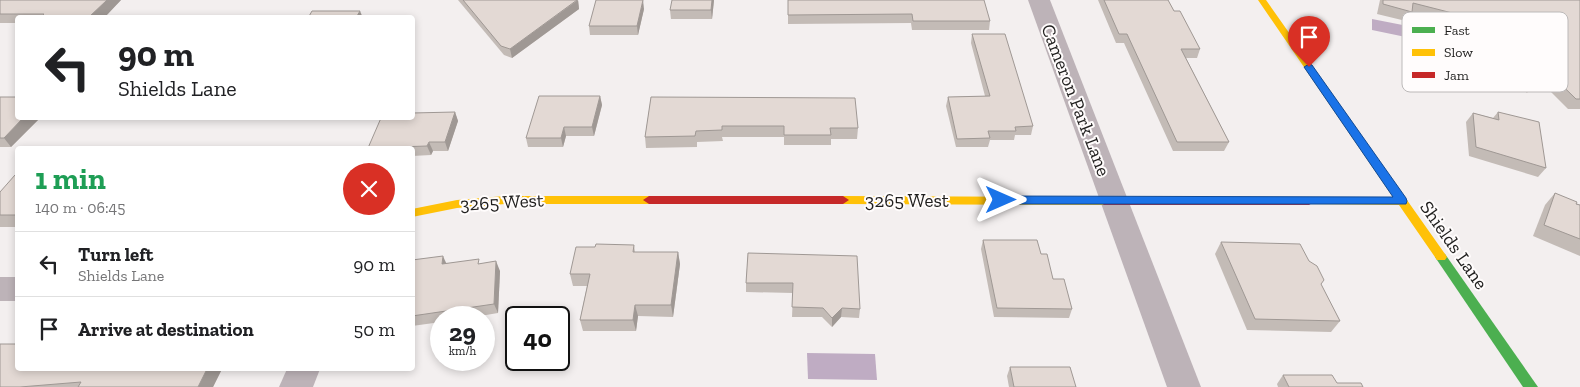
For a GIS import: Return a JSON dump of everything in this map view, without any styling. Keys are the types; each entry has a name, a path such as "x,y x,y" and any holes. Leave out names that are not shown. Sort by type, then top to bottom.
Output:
{"street":[{"name":"Cameron Park Lane","path":"1039,0 1184,387"},
{"name":"Shields Lane","path":"1262,0 1531,387"},
{"name":"3265 West","path":"415,212 457,204 505,200 1114,199 1402,201"},
{"path":"0,289 15,289"},
{"path":"296,387 302,371"}],"shaded area":[{"path":"1372,19 1402,25 1402,36 1372,30"},
{"path":"807,353 875,354 877,380 808,379"}],"building":[{"path":"0,0 107,0 91,15 0,14"},
{"path":"463,0 577,0 510,49 501,46"},
{"path":"596,0 643,0 637,26 589,26"},
{"path":"672,0 712,0 711,10 670,10"},
{"path":"788,0 984,0 990,21 913,21 912,14 788,15"},
{"path":"1104,0 1168,0 1174,11 1180,11 1200,49 1181,49 1229,142 1177,142 1127,34 1119,34"},
{"path":"1383,0 1580,0 1580,99 1576,99 1568,91 1568,12 1448,12 1413,3 1412,12 1383,4"},
{"path":"312,11 360,11 358,15 310,15"},
{"path":"972,34 1005,34 1033,126 1015,127 1016,131 988,131 990,138 957,139 948,97 990,96"},
{"path":"539,96 600,96 592,127 564,127 561,138 526,138"},
{"path":"0,97 15,97 15,120 21,120 4,138 0,138"},
{"path":"651,97 855,98 858,128 830,128 831,135 784,135 784,126 722,126 722,130 696,131 695,136 645,137"},
{"path":"455,112 445,142 429,142 427,146 369,146 380,120 415,120 415,113"},
{"path":"1498,112 1539,122 1546,168 1476,147 1473,113 1499,120"},
{"path":"15,175 15,215 0,215 0,192"},
{"path":"1555,193 1580,205 1580,239 1544,225"},
{"path":"983,240 1037,240 1041,254 1047,254 1053,279 1064,279 1072,309 997,308"},
{"path":"1221,242 1300,244 1309,261 1317,266 1324,280 1321,284 1340,321 1255,319"},
{"path":"596,244 634,245 633,252 678,252 671,305 635,305 633,320 580,320 590,274 570,274 576,247 595,247"},
{"path":"748,253 857,256 860,309 842,308 832,318 823,308 792,307 793,283 746,283"},
{"path":"443,256 442,264 479,259 478,264 496,261 494,304 480,306 430,306 430,313 415,316 415,260"},
{"path":"0,344 15,344 15,371 206,371 198,387 78,387 81,382 0,387"},
{"path":"1010,367 1070,367 1076,387 1014,387"},
{"path":"1283,375 1332,375 1337,383 1361,383 1363,387 1289,387"}],"traffic: fast":[{"path":"1441,257 1531,387"}],"traffic: slow":[{"path":"1262,0 1441,257"},
{"path":"415,212 457,204 505,200 649,200"},
{"path":"843,200 1104,201"},
{"path":"1309,201 1402,201"}],"traffic: jam":[{"path":"649,200 843,200"},
{"path":"1104,201 1309,201"}],"route":[{"path":"1001,200 1402,201 1309,67"}]}
